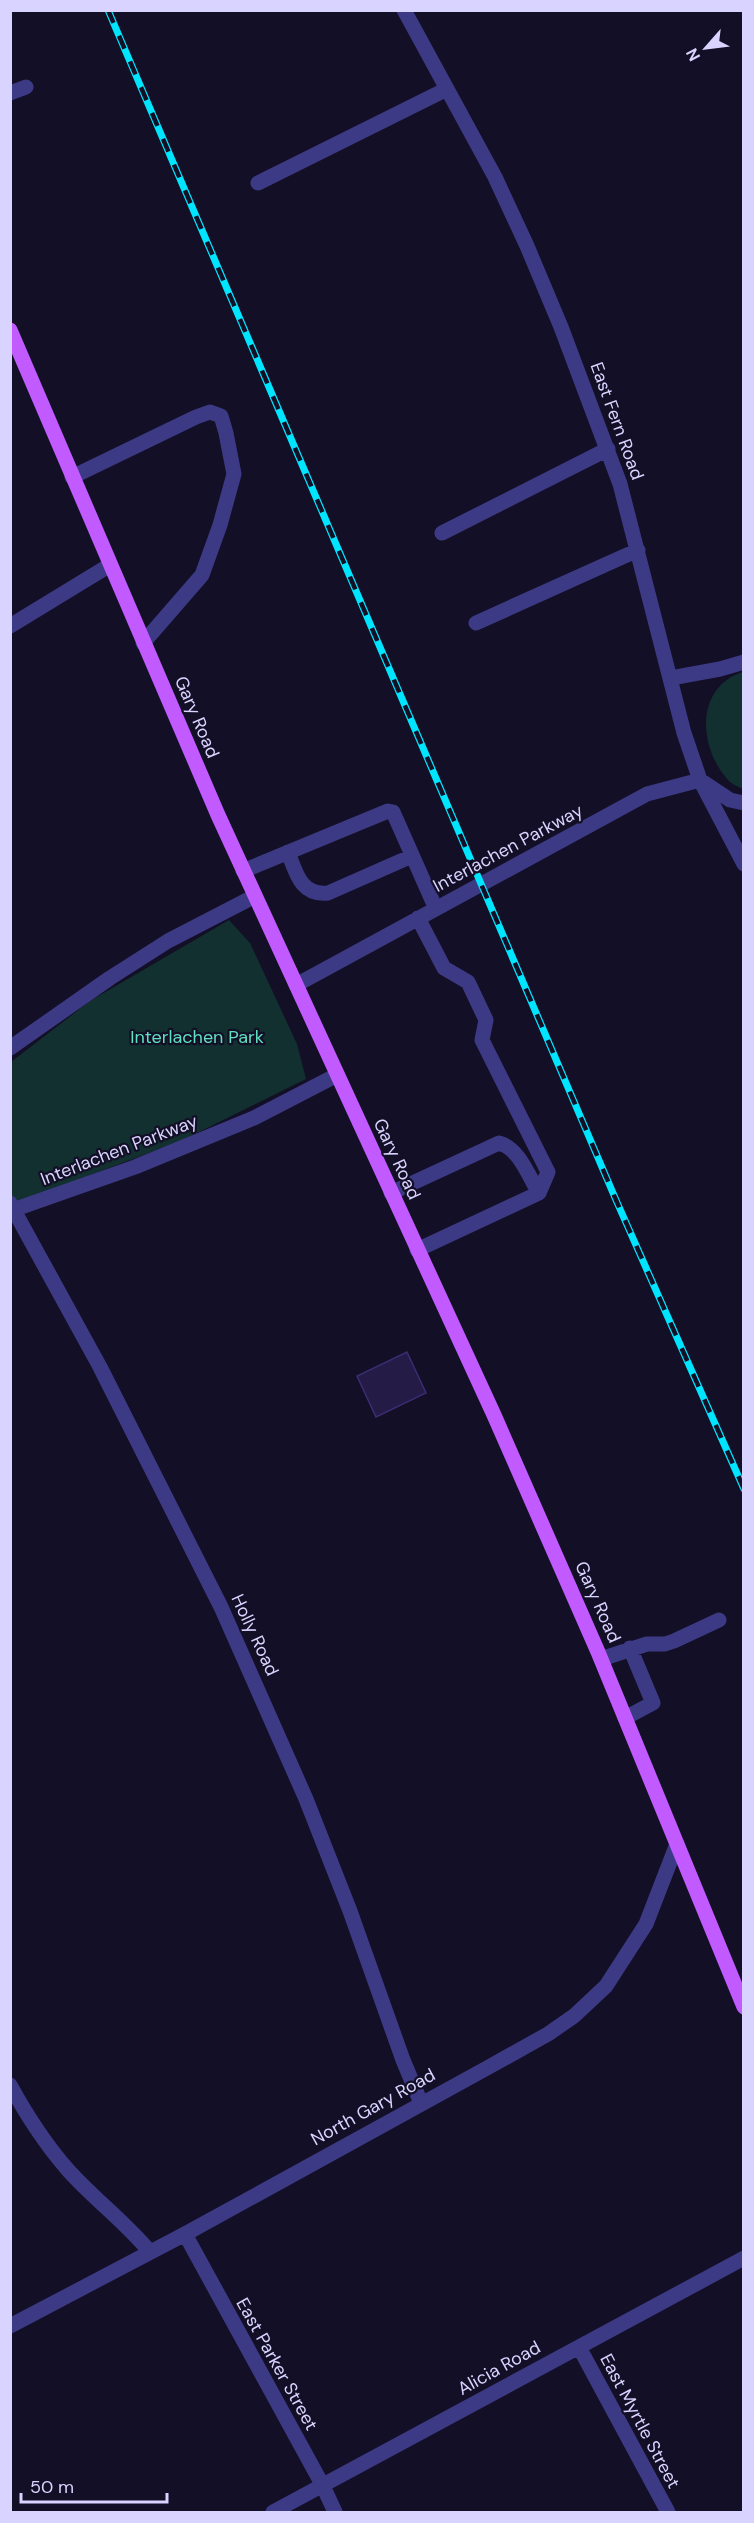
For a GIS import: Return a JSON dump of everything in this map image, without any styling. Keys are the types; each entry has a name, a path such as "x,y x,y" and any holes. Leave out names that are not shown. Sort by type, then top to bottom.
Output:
{"main road":[{"name":"Gary Road","path":"10,330 143,644 243,871 494,1415 601,1659 744,2007"}],"street":[{"name":"East Fern Road","path":"404,10 495,177 527,246 608,450 638,550 684,733 700,780 744,864"},
{"path":"10,93 26,87"},
{"path":"258,183 447,89"},
{"path":"72,477 196,417 210,412 220,416 226,433 234,474 220,525 202,575 143,644"},
{"path":"442,532 608,450"},
{"path":"476,623 638,550"},
{"path":"10,626 110,565"},
{"path":"671,678 744,662"},
{"path":"700,780 730,800 744,803"},
{"name":"Interlachen Parkway","path":"296,985 647,794 700,780"},
{"path":"243,871 388,811 393,812 436,909"},
{"path":"288,852 303,887 309,892 320,894 328,893 412,856"},
{"path":"10,1048 110,978 168,941 255,896"},
{"path":"417,1250 538,1193 548,1172 482,1040 486,1020 468,982 444,968 418,918"},
{"name":"Interlachen Parkway","path":"12,1208 135,1167 244,1122 336,1075"},
{"path":"391,1193 499,1143 506,1145 515,1153 538,1193"},
{"name":"Holly Road","path":"12,1208 163,1489 246,1661 350,1911 403,2060 421,2103"},
{"path":"601,1659 647,1644 665,1644 720,1620"},
{"path":"625,1718 653,1703 630,1648"},
{"name":"North Gary Road","path":"10,2326 185,2234 548,2034 574,2016 606,1986 646,1924 677,1844"},
{"path":"10,2085 21,2105 67,2169 132,2231 150,2252"},
{"name":"East Parker Street","path":"185,2234 323,2486 334,2512"},
{"name":"Alicia Road","path":"273,2512 744,2258"},
{"name":"East Myrtle Street","path":"579,2347 668,2512"}],"green space":[{"path":"744,672 743,789 729,781 718,766 711,751 706,719 709,704 716,691 727,680"},
{"name":"Interlachen Park","path":"229,920 250,943 297,1044 306,1079 183,1140 11,1205 11,1062 90,1001"}],"building":[{"path":"407,1352 426,1393 376,1417 357,1376"}],"railway":[{"path":"108,10 616,1200 744,1489"}]}
